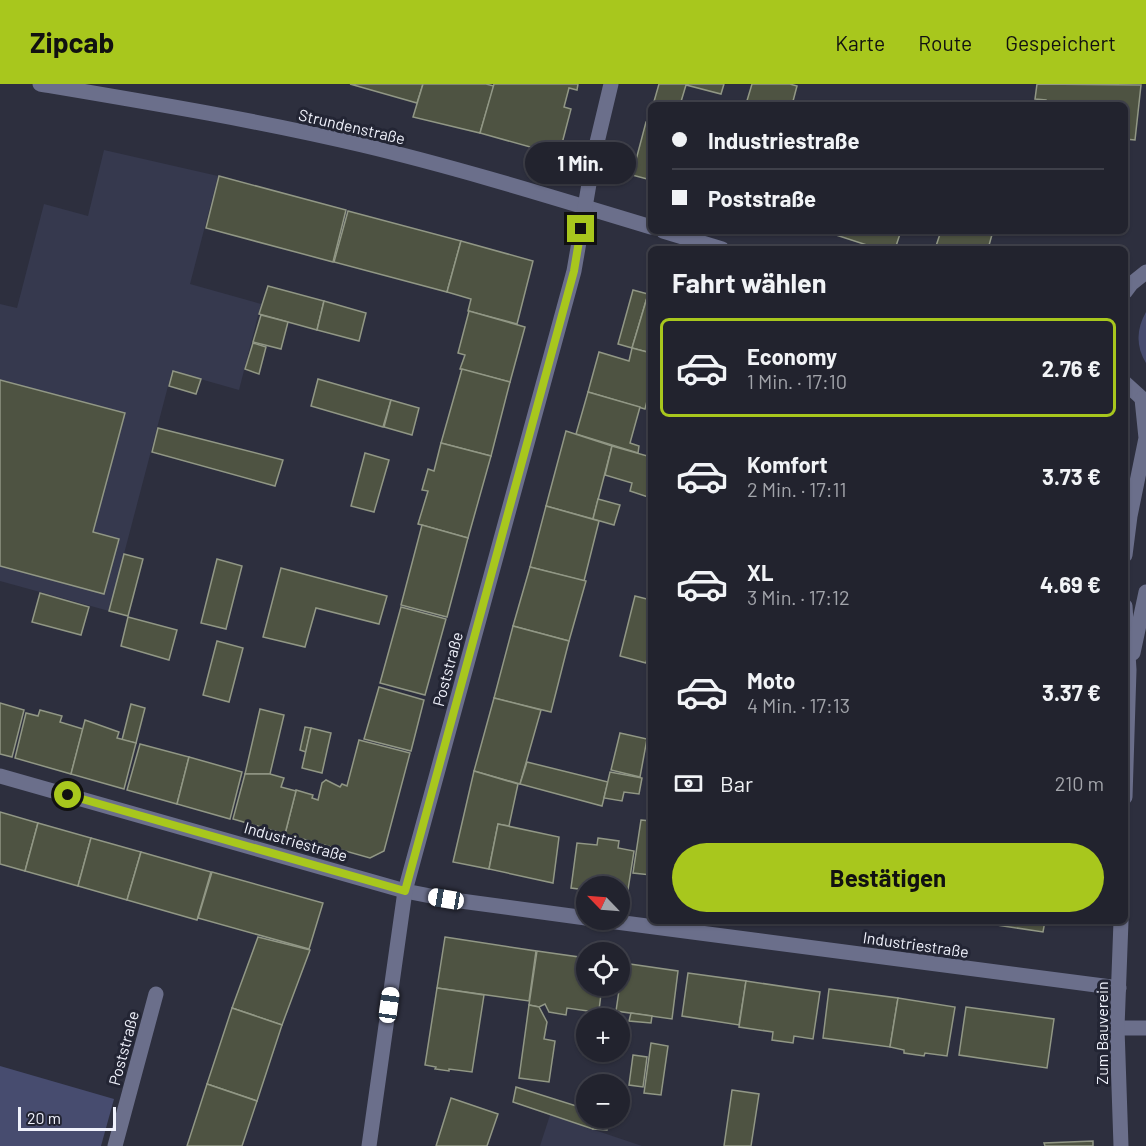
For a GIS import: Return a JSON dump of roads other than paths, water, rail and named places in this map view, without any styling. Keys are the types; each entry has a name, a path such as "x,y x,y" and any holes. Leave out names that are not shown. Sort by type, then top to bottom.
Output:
{"street":[{"name":"Strundenstraße","path":"40,84 183,109 362,145 648,226"},
{"name":"Poststraße","path":"369,1146 405,891 574,271 594,155 611,84"},
{"path":"673,234 712,246"},
{"path":"1128,288 1146,272"},
{"path":"1128,386 1144,401 1146,438 1128,532"},
{"path":"1129,670 1146,592"},
{"path":"1128,654 1128,702"},
{"name":"Industriestraße","path":"0,776 405,891 446,899 576,917"},
{"name":"Industriestraße","path":"630,924 1119,988"},
{"name":"Zum Bauverein","path":"1121,924 1118,1028 1121,1146"},
{"name":"Poststraße","path":"115,1146 156,994"},
{"path":"1118,1028 1146,1028"}]}
